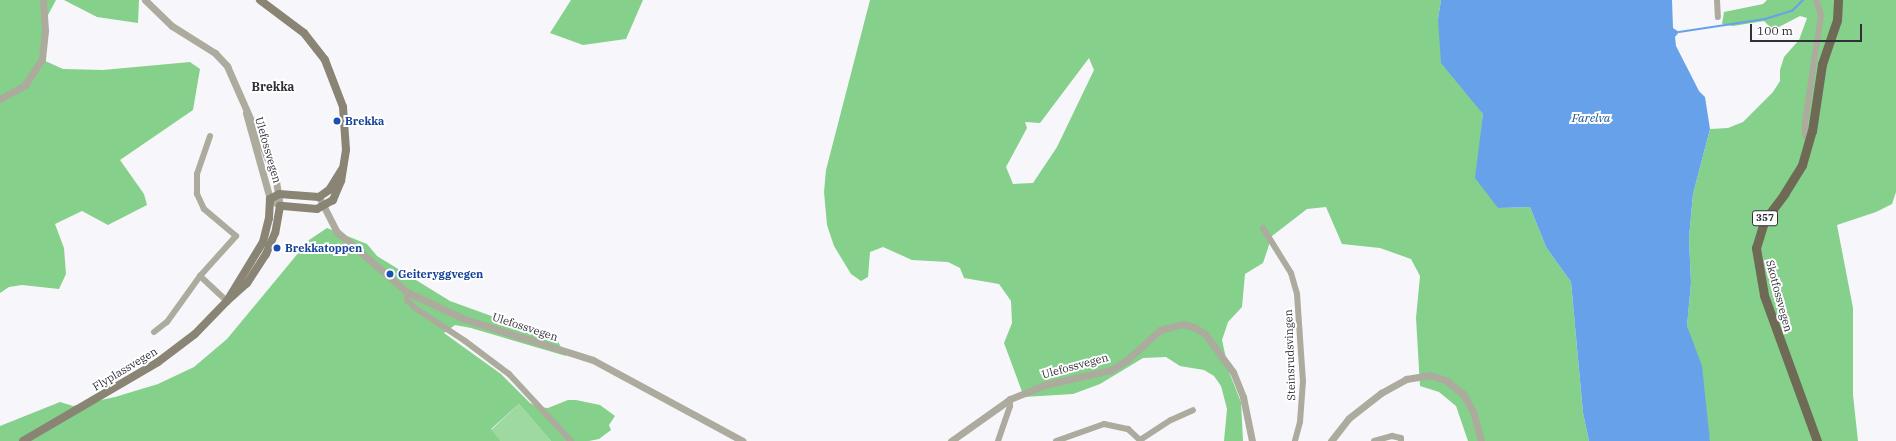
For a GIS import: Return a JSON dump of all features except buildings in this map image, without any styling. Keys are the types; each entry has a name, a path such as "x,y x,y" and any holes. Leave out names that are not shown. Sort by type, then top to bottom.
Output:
{"main road":[{"path":"260,0 304,33 331,72 345,119 346,150 336,195 323,208"},
{"name":"Skotfossvegen","path":"1817,441 1764,295 1756,248 1764,221 1798,173 1809,142 1822,64 1837,20 1838,0"},
{"path":"319,197 329,190 342,169"},
{"name":"Ulefossvegen","path":"270,200 279,194 319,197"},
{"name":"Flyplassvegen","path":"228,302 263,242 270,200"},
{"name":"Ulefossvegen","path":"280,206 323,208"},
{"name":"Flyplassvegen","path":"23,441 158,362 195,334 247,283 266,254 275,233 280,206"}],"street":[{"path":"0,99 25,86 42,59 45,30 43,0"},
{"name":"Ulefossvegen","path":"145,0 172,26 222,60 233,78 264,150 279,194 280,206"},
{"path":"1717,0 1718,16"},
{"path":"1809,142 1805,134 1805,123 1821,15 1816,0"},
{"name":"Ulefossvegen","path":"245,107 270,200 280,206"},
{"name":"Flyplassvegen","path":"154,332 167,322 200,276 236,236 204,209 197,194 197,174 210,136"},
{"name":"Ulefossvegen","path":"319,197 323,208 337,232 407,292 464,319 593,360 743,441"},
{"name":"Steinsrudsvingen","path":"1263,228 1291,273 1297,294 1302,337 1302,389 1299,431 1295,441"},
{"path":"200,276 228,302"},
{"path":"407,292 407,300 415,308 465,341 509,374 571,441"},
{"name":"Ulefossvegen","path":"951,441 1010,398 1044,385 1111,370 1127,360 1160,330 1174,326 1189,325 1205,334 1233,372 1244,396 1252,441"},
{"path":"1331,441 1349,418 1381,393 1406,379 1430,375 1447,381 1463,394 1473,411 1481,441"},
{"path":"998,441 1010,406 1010,398"},
{"path":"1056,441 1104,424 1122,426 1134,432 1140,440 1171,420 1193,410"},
{"path":"1374,441 1388,436 1401,438 1401,441"}],"green space":[{"path":"0,0 56,0 47,17 43,60 63,69 103,70 190,62 200,69 193,110 120,160 144,194 147,205 108,225 82,211 55,224 64,248 66,274 59,289 22,285 9,287 0,293"},
{"path":"64,0 139,0 138,23 97,17"},
{"path":"571,0 643,0 626,39 583,45 550,33"},
{"path":"870,0 1441,0 1438,19 1465,89 1483,114 1480,144 1498,208 1530,207 1546,247 1571,282 1583,413 1589,441 1468,441 1456,406 1439,392 1420,386 1416,318 1420,276 1411,259 1380,248 1342,244 1326,207 1307,209 1272,236 1263,263 1245,274 1242,307 1228,322 1222,340 1229,372 1241,402 1243,441 1224,441 1227,409 1221,386 1214,376 1204,370 1180,366 1166,357 1143,358 1100,384 1073,394 1024,397 1004,343 1012,323 1011,301 999,284 964,278 960,268 948,262 912,260 883,247 870,252 868,277 861,281 851,274 834,246 827,225 824,192 826,170","holes":["1089,58 1094,70 1057,147 1033,183 1013,184 1006,167 1027,128 1025,122 1040,123"]},
{"path":"1767,0 1896,0 1896,192 1892,204 1876,212 1837,225 1853,308 1853,395 1858,441 1710,441 1687,326 1691,283 1689,238 1693,194 1710,129 1728,128 1743,122 1773,92 1780,81 1780,70 1784,57 1799,40 1807,18 1800,16 1773,30 1764,21 1733,26 1722,24 1724,12 1763,4"},
{"path":"327,228 367,244 377,256 450,301 557,340 566,356 471,328 455,325 444,333 501,374 530,403 538,407 548,408 568,400 576,400 600,405 615,416 609,425 611,430 599,439 589,441 551,441 519,404 491,429 501,441 0,441 0,426 60,402 73,406 115,397 158,384 194,367 227,339 309,240"},
{"path":"519,404 551,441 501,441 491,430"}],"water":[{"name":"Farelva","path":"1441,0 1672,0 1673,28 1679,32 1675,37 1676,46 1699,91 1705,97 1710,129 1693,194 1689,238 1691,283 1687,326 1702,366 1710,441 1589,441 1583,413 1571,282 1546,247 1530,207 1498,208 1475,178 1483,114 1441,63 1438,19"}],"waterway":[{"path":"1679,32 1765,19 1792,11 1803,0"}],"place":[{"name":"Brekka","path":"337,121"},
{"name":"Brekkatoppen","path":"277,248"},
{"name":"Geiteryggvegen","path":"390,274"}],"district":[{"name":"Brekka","path":"273,87"}]}
